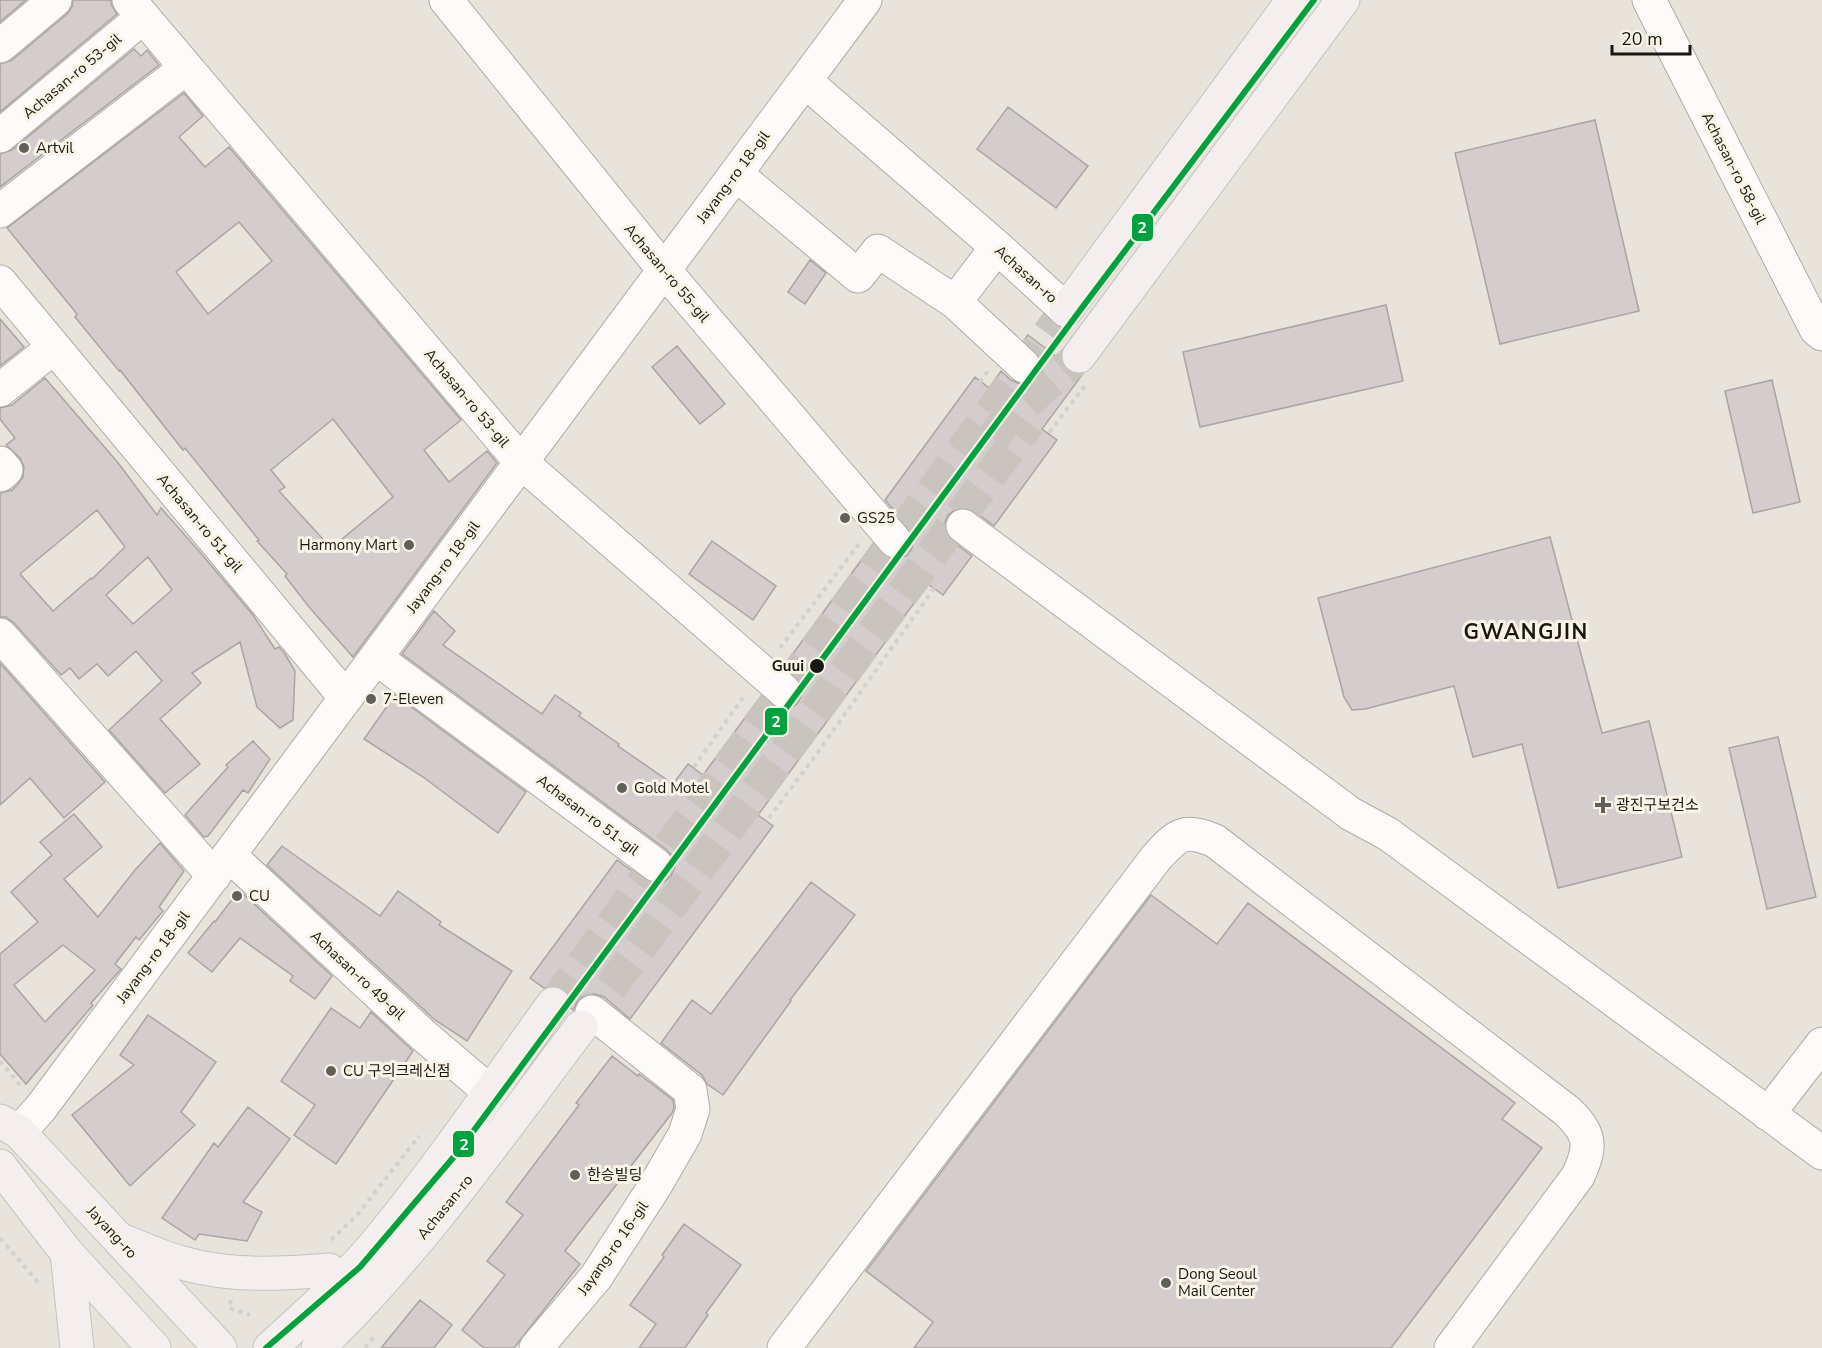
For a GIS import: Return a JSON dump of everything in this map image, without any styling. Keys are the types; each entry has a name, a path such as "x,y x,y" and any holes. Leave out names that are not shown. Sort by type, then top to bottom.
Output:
{"main road":[{"name":"Achasan-ro","path":"1066,310 1293,0"},
{"path":"1085,367 1123,297 1344,0"},
{"path":"1091,276 1123,297"},
{"name":"Achasan-ro","path":"318,1348 348,1301 381,1237 553,1004"},
{"name":"Achasan-ro","path":"270,1348 348,1301 457,1193 595,1022"},
{"name":"Jayang-ro","path":"20,1121 111,1230 220,1348"},
{"path":"0,1166 67,1253 154,1348"},
{"path":"67,1253 111,1230 183,1263 239,1274 280,1274 348,1301"},
{"path":"67,1253 77,1348"},
{"name":"Achasan-ro","path":"239,1348 348,1301"}],"street":[{"path":"0,46 55,0"},
{"name":"Achasan-ro 55-gil","path":"446,0 664,270 895,541"},
{"name":"Jayang-ro 18-gil","path":"20,1121 221,866 865,0"},
{"name":"Achasan-ro 58-gil","path":"1649,0 1820,329"},
{"name":"Achasan-ro 53-gil","path":"0,136 136,9 521,462 784,691"},
{"path":"0,211 186,68"},
{"name":"Achasan-ro","path":"805,81 997,247 1066,310"},
{"path":"736,174 858,276 878,251 954,302 1024,366"},
{"path":"954,302 997,247"},
{"name":"Achasan-ro 51-gil","path":"0,282 346,698"},
{"path":"0,390 54,347"},
{"path":"0,463 6,470 0,475"},
{"path":"968,530 1351,814 1388,834 1822,1153"},
{"name":"Achasan-ro 49-gil","path":"0,635 221,866 490,1092"},
{"name":"Achasan-ro 51-gil","path":"376,658 656,865"},
{"path":"784,1348 1156,858 1181,835 1197,834 1215,841 1567,1111 1581,1125 1587,1140 1587,1157 1578,1176 1451,1348"},
{"name":"Jayang-ro 16-gil","path":"536,1348 596,1277 655,1186 685,1134 693,1109 690,1090 595,1022"},
{"path":"1768,1114 1822,1044"}],"path":[{"path":"595,1022 813,759 968,530 1085,367"},
{"path":"0,1061 20,1121"},
{"path":"0,1238 42,1287"},
{"path":"348,1301 365,1348"}],"building":[{"path":"0,0 26,0 0,22"},
{"path":"73,0 111,0 117,14 0,112 0,64 12,60 67,14 72,7"},
{"path":"134,49 141,56 147,50 159,65 0,187 0,154 12,150"},
{"path":"184,93 203,116 179,137 205,167 229,147 461,420 424,450 449,482 487,451 497,463 353,657 309,607 285,576 287,574 257,541 259,540 185,448 183,450 75,317 77,314 7,228","holes":["239,222 272,261 208,314 176,272","333,419 393,497 331,548 279,491 285,487 271,470"]},
{"path":"1008,107 1088,166 1056,208 977,149"},
{"path":"1595,120 1639,311 1500,344 1455,153"},
{"path":"810,260 826,273 805,304 788,292"},
{"path":"1386,305 1403,381 1200,427 1183,352"},
{"path":"0,319 24,347 0,366"},
{"path":"1028,335 1061,360 1068,371 1082,375 1042,429 1057,440 994,526 974,511 966,508 956,509 948,515 944,524 946,534 972,556 943,595 928,584 758,815 773,826 630,1019 604,997 595,994 586,994 578,1000 573,1010 570,997 564,989 554,985 544,988 530,978 617,860 654,884 664,882 671,876 675,867 673,857 667,850 402,654 434,611 455,631 443,645 542,714 555,695 581,713 579,716 619,744 618,746 673,784 688,764 703,775 761,696 781,709 791,708 798,703 802,694 801,684 784,666 873,544 889,559 899,559 908,555 912,548 913,538 910,529 885,500 975,377 989,388 1001,371 1020,384 1030,384 1038,378 1042,371 1042,361 1037,352 1024,340"},
{"path":"677,346 725,404 700,424 652,367"},
{"path":"45,378 119,464 157,515 161,508 253,615 275,649 279,647 285,654 295,671 293,720 280,728 257,707 240,642 192,673 201,683 160,719 200,764 165,793 109,730 162,681 136,651 108,676 97,664 79,679 70,668 61,675 14,623 6,617 0,617 0,493 12,490 18,484 23,477 24,467 20,458 6,445 15,438 0,419 0,408 12,405","holes":["97,510 125,547 92,579 53,611 20,574","148,557 172,590 133,624 106,595"]},
{"path":"1772,380 1800,502 1753,513 1725,391"},
{"path":"1550,537 1602,733 1649,721 1682,857 1558,888 1522,744 1473,757 1454,686 1365,709 1352,710 1344,697 1318,598"},
{"path":"712,541 776,586 753,620 689,574"},
{"path":"0,663 105,782 64,818 30,778 0,805"},
{"path":"395,695 526,792 498,833 423,777 364,739"},
{"path":"1778,737 1816,897 1767,909 1729,748"},
{"path":"253,741 270,759 248,793 243,790 208,836 204,837 185,815 228,767 226,765"},
{"path":"74,814 102,847 64,879 98,917 135,870 160,843 184,871 159,907 163,911 139,940 136,937 115,964 121,969 26,1084 0,1054 0,954 38,922 11,892 52,855 40,842","holes":["63,945 95,970 45,1022 14,985"]},
{"path":"282,846 380,916 398,891 441,922 439,925 512,971 467,1041 435,1020 267,865"},
{"path":"811,882 855,915 790,1000 723,1095 707,1084 702,1075 661,1043 692,1000 711,1014"},
{"path":"239,890 332,976 315,999 290,981 293,976 240,938 212,972 188,953"},
{"name":"Dong Seoul Mail Center","path":"1151,895 1217,944 1248,903 1515,1103 1502,1119 1542,1148 1391,1348 914,1348 933,1322 866,1271"},
{"path":"331,1008 360,1028 371,1012 413,1051 336,1164 294,1135 315,1105 281,1081"},
{"path":"148,1015 216,1062 181,1112 195,1125 130,1186 72,1115 134,1065 120,1055"},
{"path":"612,1056 673,1100 672,1113 565,1251 580,1264 514,1348 484,1348 462,1330 505,1275 487,1261 523,1215 506,1202 579,1105 576,1103"},
{"path":"248,1107 290,1139 243,1202 262,1212 247,1241 199,1234 195,1240 162,1218 214,1143 218,1147"},
{"path":"684,1224 741,1265 706,1313 708,1315 685,1348 639,1348 656,1324 630,1305"},
{"path":"420,1300 452,1325 434,1348 381,1348"}],"tunnel":[{"path":"553,1004 1066,310"},
{"path":"993,438 1005,422 1079,356"},
{"path":"581,1027 1029,423"}],"transit line":[{"name":"2","path":"266,1348 360,1267 458,1152 1081,309 1314,0"}],"place":[{"name":"Artvil","path":"24,148"},
{"name":"GS25","path":"845,518"},
{"name":"Harmony Mart","path":"409,545"},
{"name":"Guui","path":"817,666"},
{"name":"7-Eleven","path":"371,699"},
{"name":"Gold Motel","path":"622,788"},
{"name":"광진구보건소","path":"1603,805"},
{"name":"CU","path":"237,896"},
{"name":"CU 구의크레신점","path":"331,1071"},
{"name":"한승빌딩","path":"575,1175"},
{"name":"Dong Seoul Mail Center","path":"1166,1283"}],"district":[{"name":"GWANGJIN","path":"1526,632"}]}
